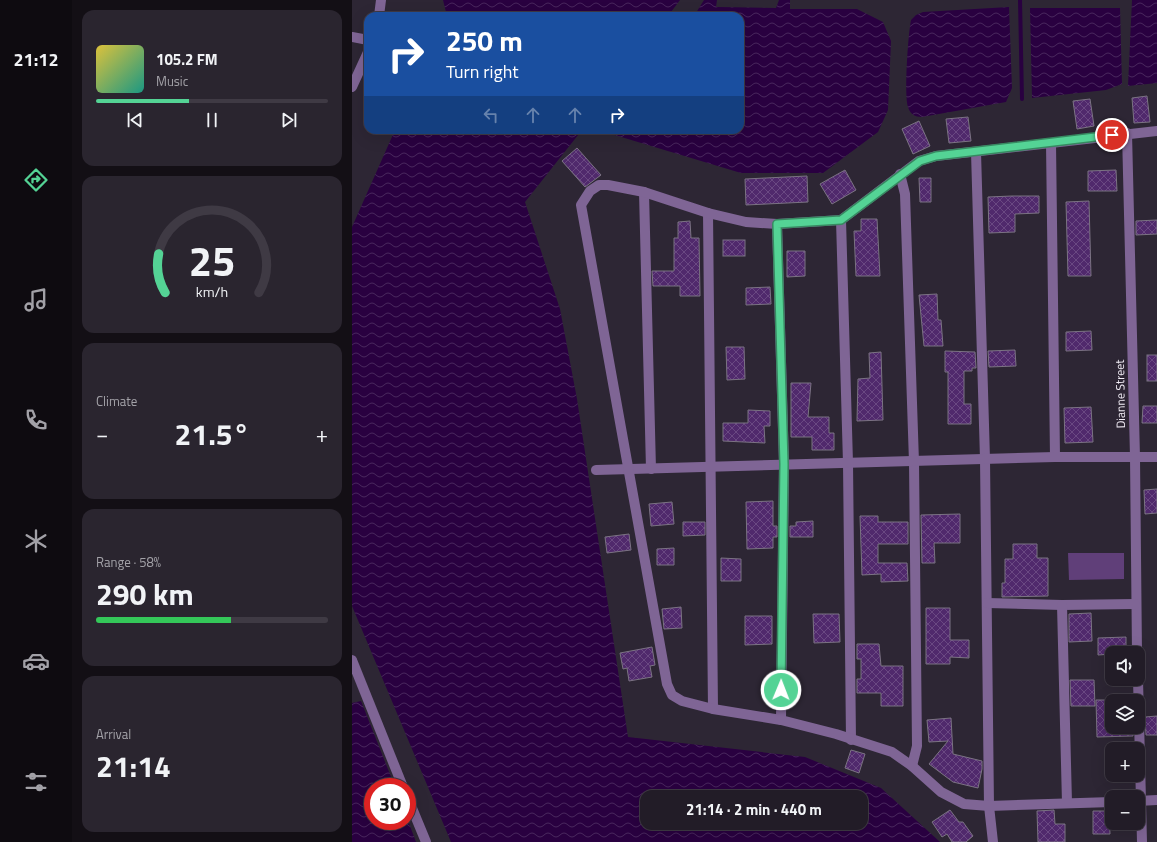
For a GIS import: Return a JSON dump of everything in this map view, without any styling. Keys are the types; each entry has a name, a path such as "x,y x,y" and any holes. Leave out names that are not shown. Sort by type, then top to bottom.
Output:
{"street":[{"path":"380,12 381,0"},
{"path":"352,37 364,39"},
{"path":"352,88 364,61"},
{"path":"1105,802 989,806 964,804 941,792 912,766 892,752 836,734 781,720 713,709 677,699 672,695 667,684 627,469 581,205 590,191 603,184 644,192 746,222 777,224 841,220 900,174 920,161 936,156 1157,131"},
{"name":"Dianne Street","path":"1127,134 1135,457 1135,604 1137,646"},
{"path":"1051,143 1055,457"},
{"path":"976,152 985,459 989,806 993,842"},
{"path":"900,174 905,194 914,462 917,746 912,766"},
{"path":"644,192 651,469"},
{"path":"708,212 712,466 713,709"},
{"path":"841,220 848,463 851,740"},
{"path":"777,224 784,464 781,720"},
{"path":"596,470 1055,457 1157,457"},
{"path":"987,603 1062,605 1135,604"},
{"path":"1062,605 1067,804"},
{"path":"352,660 399,778"},
{"path":"1138,686 1140,790"},
{"path":"1145,801 1157,800"},
{"path":"416,818 426,842"},
{"path":"1141,830 1142,842"}],"shaded area":[{"path":"1068,553 1124,553 1124,579 1069,580"}],"water":[{"path":"443,0 680,0 671,12 446,12"},
{"path":"704,0 717,0 716,7 776,8 779,0 790,0 790,9 857,9 883,22 891,41 888,110 878,132 823,173 741,173 611,134 744,134 744,12 696,12"},
{"path":"1132,0 1157,0 1157,83 1128,86"},
{"path":"1009,7 1012,88 1006,102 922,117 915,116 911,113 907,100 906,78 911,20 916,15 923,12"},
{"path":"1030,8 1120,8 1122,84 1106,90 1032,98"},
{"path":"393,134 579,134 525,202 560,309 577,399 628,737 805,757 881,788 940,842 451,842 352,606 352,227"},
{"path":"361,701 391,778 364,778 364,830 412,830 416,842 352,842 352,703"}],"building":[{"path":"1147,96 1150,122 1134,123 1132,98"},
{"path":"1090,99 1094,126 1077,129 1073,101"},
{"path":"968,117 971,141 949,143 946,119"},
{"path":"919,121 930,146 913,154 902,129"},
{"path":"577,148 601,175 585,187 562,161"},
{"path":"845,170 856,190 832,204 820,184"},
{"path":"1116,170 1117,191 1088,191 1088,171"},
{"path":"807,176 808,202 746,205 745,179"},
{"path":"919,178 931,178 931,202 920,202"},
{"path":"1039,196 1039,213 1015,214 1015,232 989,233 988,197"},
{"path":"1089,201 1091,276 1068,276 1066,202"},
{"path":"861,219 877,219 880,276 856,276 854,231 861,231"},
{"path":"1157,220 1157,234 1136,235 1136,221"},
{"path":"690,221 691,238 699,238 700,296 680,296 680,286 653,286 652,271 674,271 674,238 678,238 678,222"},
{"path":"723,240 745,240 745,256 723,256"},
{"path":"787,251 805,251 805,276 787,277"},
{"path":"770,287 771,304 746,305 746,288"},
{"path":"937,294 938,320 941,320 943,346 924,346 919,295"},
{"path":"1091,331 1092,350 1066,351 1066,332"},
{"path":"726,347 744,347 745,379 727,380"},
{"path":"1015,350 1016,366 989,367 988,351"},
{"path":"945,351 975,352 976,368 972,368 972,371 964,371 964,404 971,404 971,424 948,424 948,372 945,372"},
{"path":"881,352 883,420 857,421 858,379 870,378 869,353"},
{"path":"1147,355 1157,355 1157,381 1147,381"},
{"path":"791,383 811,383 808,417 829,417 829,433 834,433 834,450 812,450 812,437 791,437"},
{"path":"1143,406 1157,406 1157,423 1142,423"},
{"path":"1091,407 1093,442 1065,443 1064,408"},
{"path":"748,410 770,411 770,426 764,426 765,443 723,441 723,423 748,423"},
{"path":"1157,489 1157,513 1145,514 1144,490"},
{"path":"773,501 773,526 777,526 777,537 773,537 773,548 747,549 746,502"},
{"path":"672,502 674,524 651,526 649,504"},
{"path":"960,514 960,543 934,543 935,563 922,563 921,515"},
{"path":"860,516 878,516 878,522 908,522 908,544 878,544 878,563 907,563 908,581 881,582 881,574 862,575"},
{"path":"813,521 813,537 790,537 790,526 796,526 796,522"},
{"path":"683,522 705,522 705,535 683,536"},
{"path":"629,534 631,550 607,553 605,537"},
{"path":"1013,544 1037,544 1037,558 1048,558 1048,596 1002,597 1002,583 1005,583 1005,559 1013,559"},
{"path":"674,548 674,565 657,565 657,549"},
{"path":"721,558 741,559 741,581 721,581"},
{"path":"681,607 682,628 664,629 662,609"},
{"path":"926,608 950,608 950,640 969,640 969,658 950,657 950,664 926,664"},
{"path":"1091,613 1092,641 1069,642 1069,614"},
{"path":"813,614 839,614 840,642 814,643"},
{"path":"745,616 772,616 772,644 745,645"},
{"path":"1126,637 1126,646 1105,646 1105,654 1098,655 1098,638"},
{"path":"857,644 879,644 881,666 903,666 903,706 881,706 881,693 857,693 857,679 861,679 861,659 857,659"},
{"path":"652,647 655,665 650,666 652,677 629,681 627,668 623,669 620,653"},
{"path":"1070,680 1094,680 1095,706 1071,706"},
{"path":"1096,700 1105,700 1105,734 1133,734 1133,736 1097,737"},
{"path":"1157,716 1157,735 1146,735 1145,717"},
{"path":"951,718 953,754 982,761 978,788 953,782 929,764 948,741 929,742 927,720"},
{"path":"851,750 865,754 859,773 845,768"},
{"path":"950,810 959,822 963,822 973,836 966,842 952,842 947,834 942,837 932,822"},
{"path":"1054,810 1055,824 1065,824 1065,842 1038,842 1037,811"},
{"path":"1093,811 1105,811 1105,830 1110,830 1110,834 1093,834"}],"waterway":[{"path":"1020,0 1022,99"}],"route":[{"path":"781,690 784,464 777,224 841,220 868,201 900,174 920,161 936,156 1112,135"}]}
